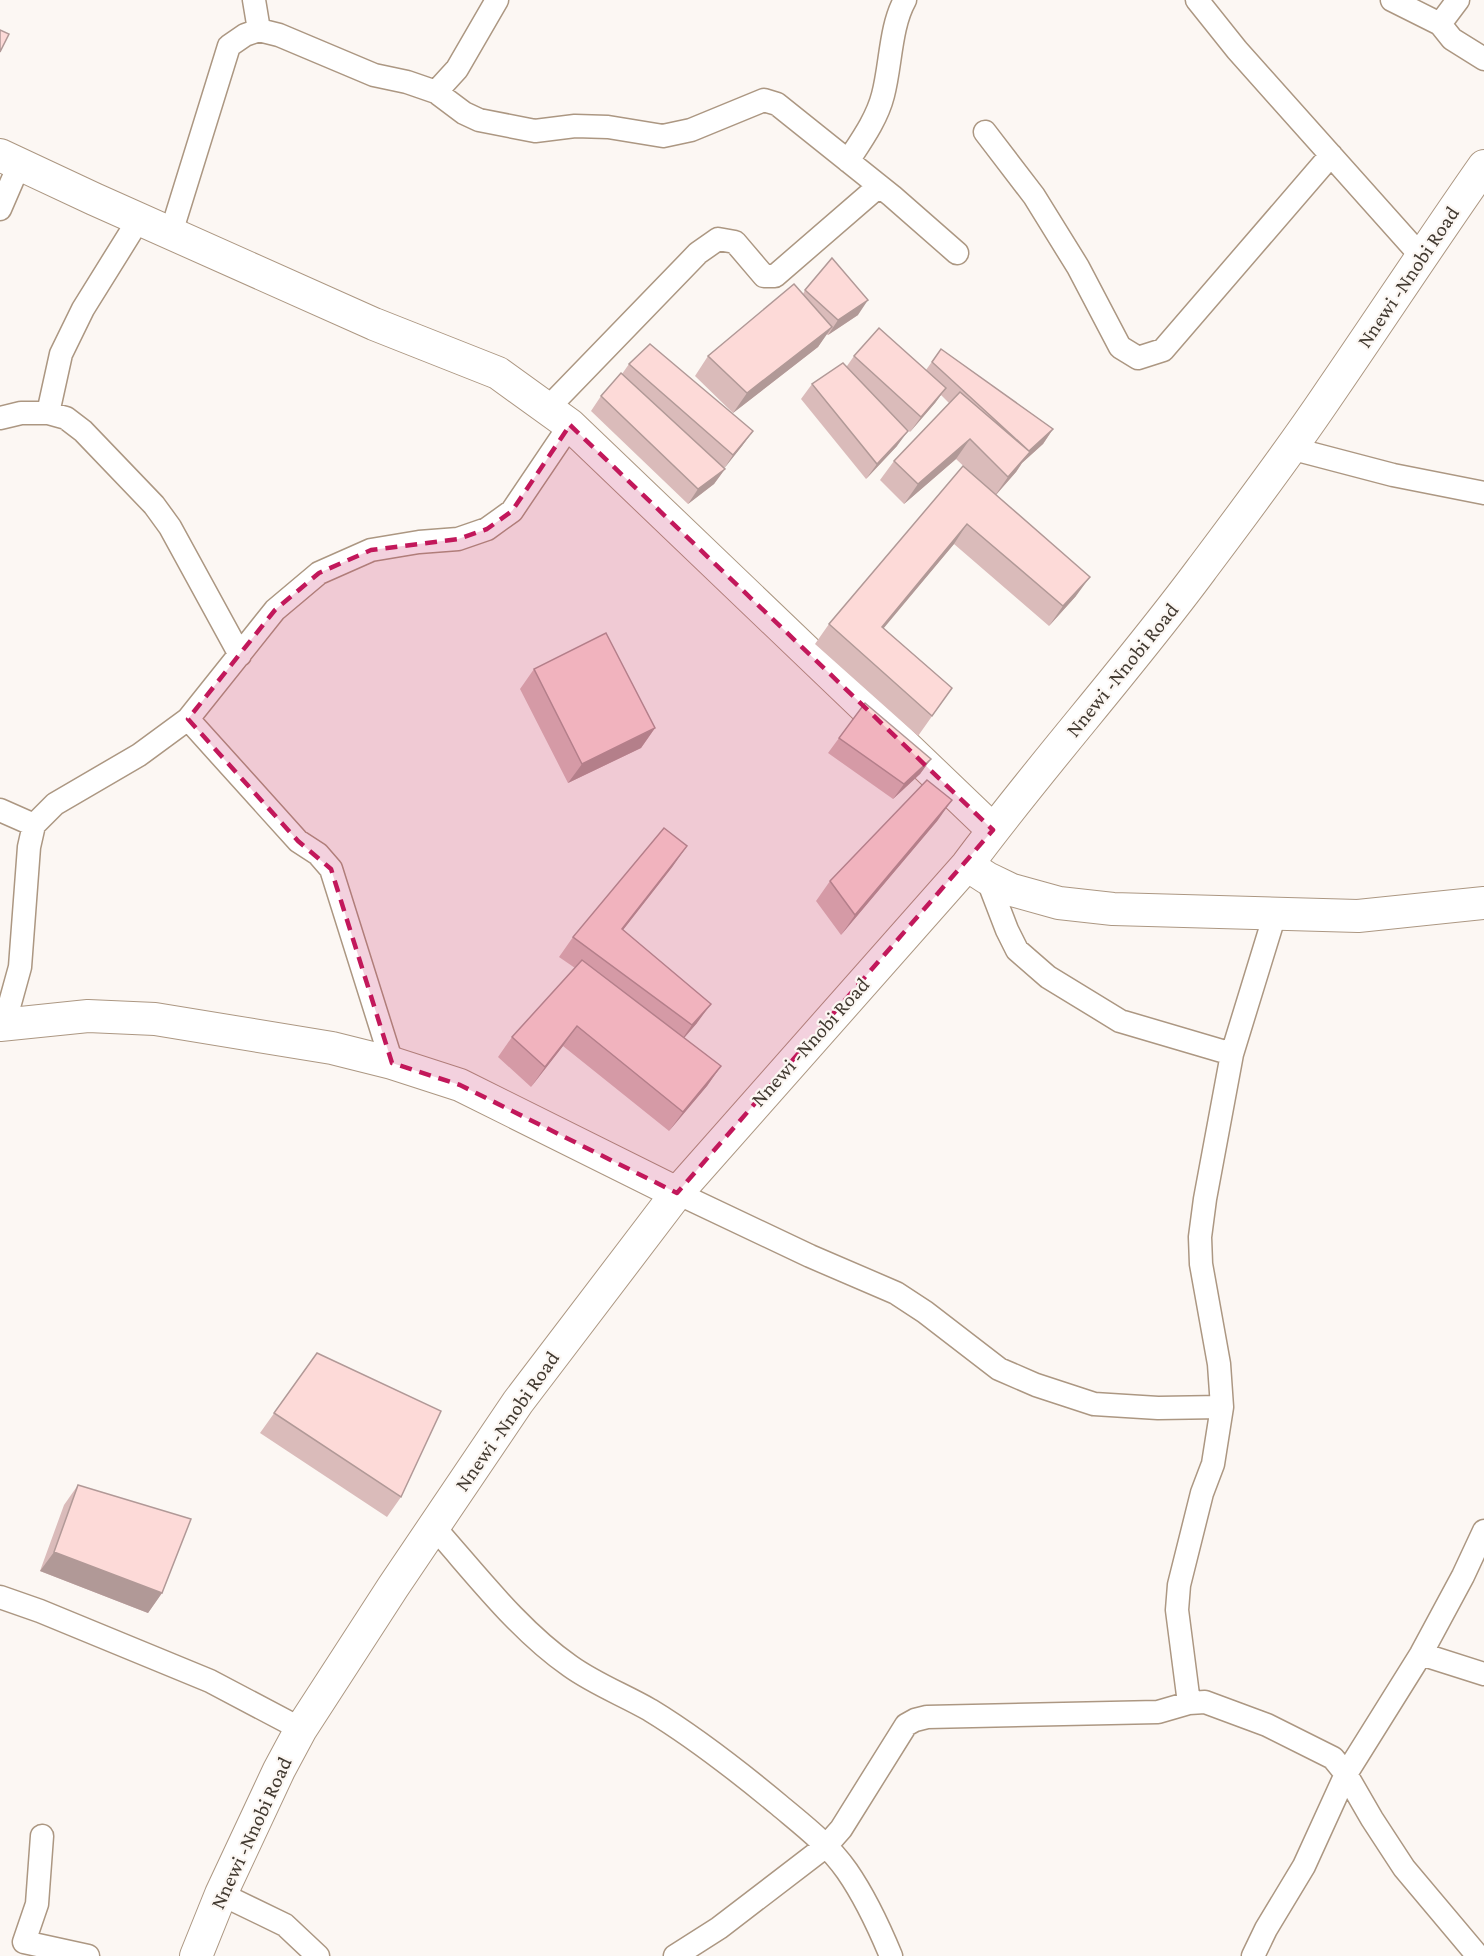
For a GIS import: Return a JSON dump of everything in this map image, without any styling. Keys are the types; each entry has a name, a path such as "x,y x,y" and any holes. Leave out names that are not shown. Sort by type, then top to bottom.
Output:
{"street":[{"path":"254,0 259,30"},
{"path":"436,92 458,69 497,0"},
{"path":"848,161 869,128 883,98 894,44 897,14 905,0"},
{"path":"1197,0 1237,50 1421,256"},
{"path":"1392,0 1440,24 1452,39 1484,59"},
{"path":"1440,24 1458,0"},
{"path":"171,233 229,46 245,35 259,30 279,35 374,75 408,82 436,92 479,120 535,131 575,126 608,127 663,136 691,130 764,100 777,104 879,186 957,253"},
{"path":"985,132 1034,196 1072,257 1120,346 1138,358 1163,350 1331,155"},
{"path":"0,209 9,160 374,324 498,373 559,417 993,830"},
{"name":"Nnewi -Nnobi Road","path":"196,1956 221,1894 279,1770 302,1729 433,1526 518,1402 676,1193 977,871 993,830 1199,573 1326,399 1484,166"},
{"path":"879,186 775,276 764,276 735,242 718,238 698,253 559,417 512,511 487,529 458,539 419,542 371,550 319,573 275,610 188,719 139,755 55,804 34,825 29,847 20,967 2,1025 88,1016 155,1019 332,1048 392,1063 460,1085 676,1193 810,1256 896,1293 971,1346 999,1369 1036,1385 1094,1404 1158,1408 1222,1407"},
{"path":"48,412 62,354 83,309 139,219"},
{"path":"0,418 21,413 48,412 66,418 83,431 154,505 170,527 240,655"},
{"path":"1290,448 1393,475 1484,493"},
{"path":"188,719 298,841 318,854 331,869 392,1063"},
{"path":"0,810 34,825"},
{"path":"977,871 1012,890 1059,903 1102,908 1358,916 1484,903"},
{"path":"977,871 1017,950 1048,977 1120,1021 1232,1054"},
{"path":"1189,1703 1177,1610 1179,1585 1202,1493 1213,1464 1222,1407 1219,1364 1201,1264 1200,1237 1204,1199 1232,1054 1275,914"},
{"path":"433,1526 529,1631 569,1666 601,1686 648,1709 686,1733 813,1832 848,1872 879,1928 891,1956"},
{"path":"1253,1956 1266,1929 1304,1866 1346,1774 1421,1654 1463,1576 1484,1531"},
{"path":"0,1597 40,1611 210,1681 302,1729"},
{"path":"1421,1654 1484,1674"},
{"path":"675,1956 719,1928 826,1846 841,1829 906,1725 915,1720 927,1717 1158,1712 1189,1703 1205,1702 1267,1725 1333,1758 1346,1774 1404,1868 1478,1956"},
{"path":"42,1836 37,1904 24,1942 88,1956"},
{"path":"221,1894 285,1925 318,1956"}],"highlighted area":[{"path":"570,425 993,830 677,1193 460,1085 392,1063 331,869 298,841 188,719 275,610 319,573 371,550 458,539 487,529 512,511"}],"building":[{"path":"0,30 9,34 0,52"},
{"path":"832,258 868,300 838,320 805,290"},
{"path":"794,284 832,327 747,393 708,356"},
{"path":"879,328 946,388 921,417 854,356"},
{"path":"650,344 753,431 733,455 629,364"},
{"path":"941,349 1053,429 1029,451 932,362"},
{"path":"843,363 908,431 877,464 812,384"},
{"path":"621,373 725,469 698,489 601,396"},
{"path":"960,392 1030,452 1008,477 970,439 918,484 894,461"},
{"path":"963,466 1090,577 1063,606 967,524 882,627 952,688 932,716 829,624"},
{"path":"606,633 655,728 582,764 534,669"},
{"path":"865,703 931,759 904,784 839,738"},
{"path":"927,780 952,800 855,915 830,881"},
{"path":"664,828 687,846 622,929 711,1004 692,1025 573,937"},
{"path":"582,960 721,1066 683,1112 577,1026 545,1067 512,1037"},
{"path":"317,1353 441,1411 401,1497 274,1413"},
{"path":"78,1485 191,1519 162,1593 54,1552"}]}
